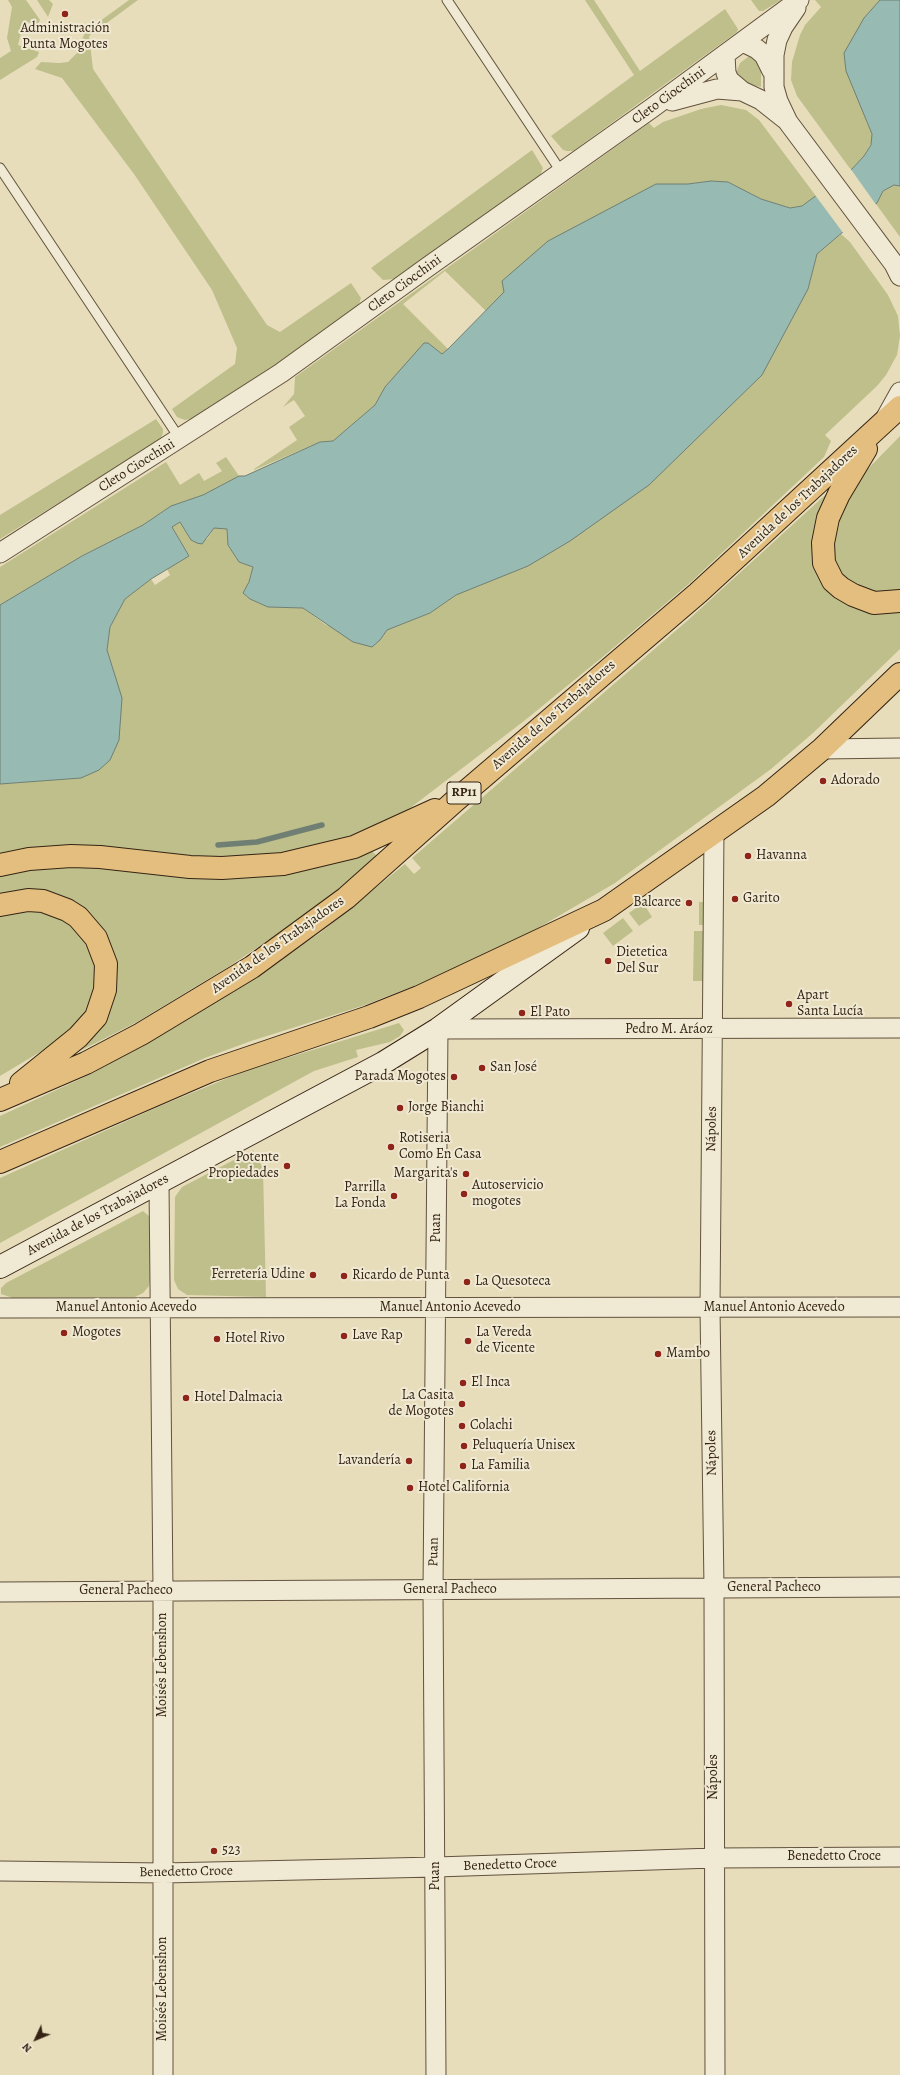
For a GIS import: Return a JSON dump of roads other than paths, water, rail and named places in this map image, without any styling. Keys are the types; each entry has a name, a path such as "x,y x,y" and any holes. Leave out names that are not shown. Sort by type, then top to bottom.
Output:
{"main road":[{"name":"Avenida de los Trabajadores","path":"1,1099 86,1063 141,1034 252,967 346,898 456,800 698,593 900,407"},
{"path":"883,423 855,465 839,494 825,530 822,553 828,573 841,588 862,600 874,603 900,601"},
{"name":"Avenida de los Trabajadores","path":"0,1267 384,1063 438,1029 714,831 766,796 822,749 900,674"},
{"path":"0,865 29,858 71,856 100,857 190,867 222,868 283,864 354,847 456,800"},
{"path":"0,905 28,900 42,901 56,905 73,914 88,927 96,938 106,964 106,977 102,1003 96,1017 78,1037 1,1099"},
{"name":"Avenida de los Trabajadores","path":"0,1162 210,1072 256,1054 363,1020 420,997 604,910"}],"street":[{"name":"Cleto Ciocchini","path":"0,553 281,374 652,108 799,0"},
{"path":"788,122 774,87 772,71 777,40 791,13 804,0"},
{"path":"743,42 757,49 764,55 772,71"},
{"path":"725,55 726,73 729,80 742,91 761,100 788,122 898,270"},
{"path":"652,108 697,92 716,89 742,91"},
{"path":"883,423 900,392"},
{"path":"822,749 900,748"},
{"name":"Nápoles","path":"714,831 710,1308 714,1588 715,2075"},
{"name":"Pedro M. Aráoz","path":"438,1029 713,1030 900,1028"},
{"name":"Puan","path":"436,2075 436,1867 433,1590 437,1308 438,1029"},
{"name":"Moisés Lebenshon","path":"159,1183 163,1591 163,2075"},
{"name":"Manuel Antonio Acevedo","path":"0,1308 900,1307"},
{"name":"General Pacheco","path":"0,1592 900,1587"},
{"name":"Benedetto Croce","path":"0,1871 164,1873 436,1867 714,1858 900,1857"}],"lane":[{"path":"447,0 562,172"},
{"path":"0,168 180,439"}],"water":[{"path":"880,0 900,0 900,186 894,185 883,191 877,203 817,254 808,289 762,375 649,485 570,541 528,566 456,595 430,613 387,630 380,640 372,647 353,642 303,608 268,607 250,599 243,593 249,582 253,567 239,562 228,545 227,529 214,528 202,544 191,540 180,522 172,527 189,556 151,579 125,599 110,627 107,650 122,698 119,740 110,760 99,770 81,778 0,784 0,605 82,556 143,525 171,506 203,495 239,476 245,476 320,442 333,441 375,405 385,387 424,343 428,343 442,354 448,349 504,292 502,281 548,241 656,184 688,184 711,181 728,182 761,199 790,208 802,206 852,169 864,156 871,145 872,134 846,71 844,53 864,18"}],"waterway":[{"path":"218,845 257,842 322,825"}],"place":[{"name":"Administración Punta Mogotes","path":"65,14"},
{"name":"Adorado","path":"823,781"},
{"name":"Havanna","path":"748,856"},
{"name":"Garito","path":"735,899"},
{"name":"Balcarce","path":"689,903"},
{"name":"Dietetica Del Sur","path":"608,961"},
{"name":"Apart Santa Lucía","path":"789,1004"},
{"name":"El Pato","path":"522,1013"},
{"name":"San José","path":"482,1068"},
{"name":"Parada Mogotes","path":"454,1077"},
{"name":"Jorge Bianchi","path":"400,1108"},
{"name":"Rotiseria Como En Casa","path":"391,1147"},
{"name":"Potente Propiedades","path":"287,1166"},
{"name":"Margarita's","path":"466,1174"},
{"name":"Autoservicio mogotes","path":"464,1194"},
{"name":"Parrilla La Fonda","path":"394,1196"},
{"name":"Ferretería Udine","path":"313,1275"},
{"name":"Ricardo de Punta","path":"344,1276"},
{"name":"La Quesoteca","path":"467,1282"},
{"name":"Mogotes","path":"64,1333"},
{"name":"Lave Rap","path":"344,1336"},
{"name":"Hotel Rivo","path":"217,1339"},
{"name":"La Vereda de Vicente","path":"468,1341"},
{"name":"Mambo","path":"658,1354"},
{"name":"El Inca","path":"463,1383"},
{"name":"Hotel Dalmacia","path":"186,1398"},
{"name":"La Casita de Mogotes","path":"462,1404"},
{"name":"Colachi","path":"462,1426"},
{"name":"Peluquería Unisex","path":"464,1446"},
{"name":"Lavandería","path":"409,1461"},
{"name":"La Familia","path":"463,1466"},
{"name":"Hotel California","path":"410,1488"},
{"name":"523","path":"214,1851"}]}
